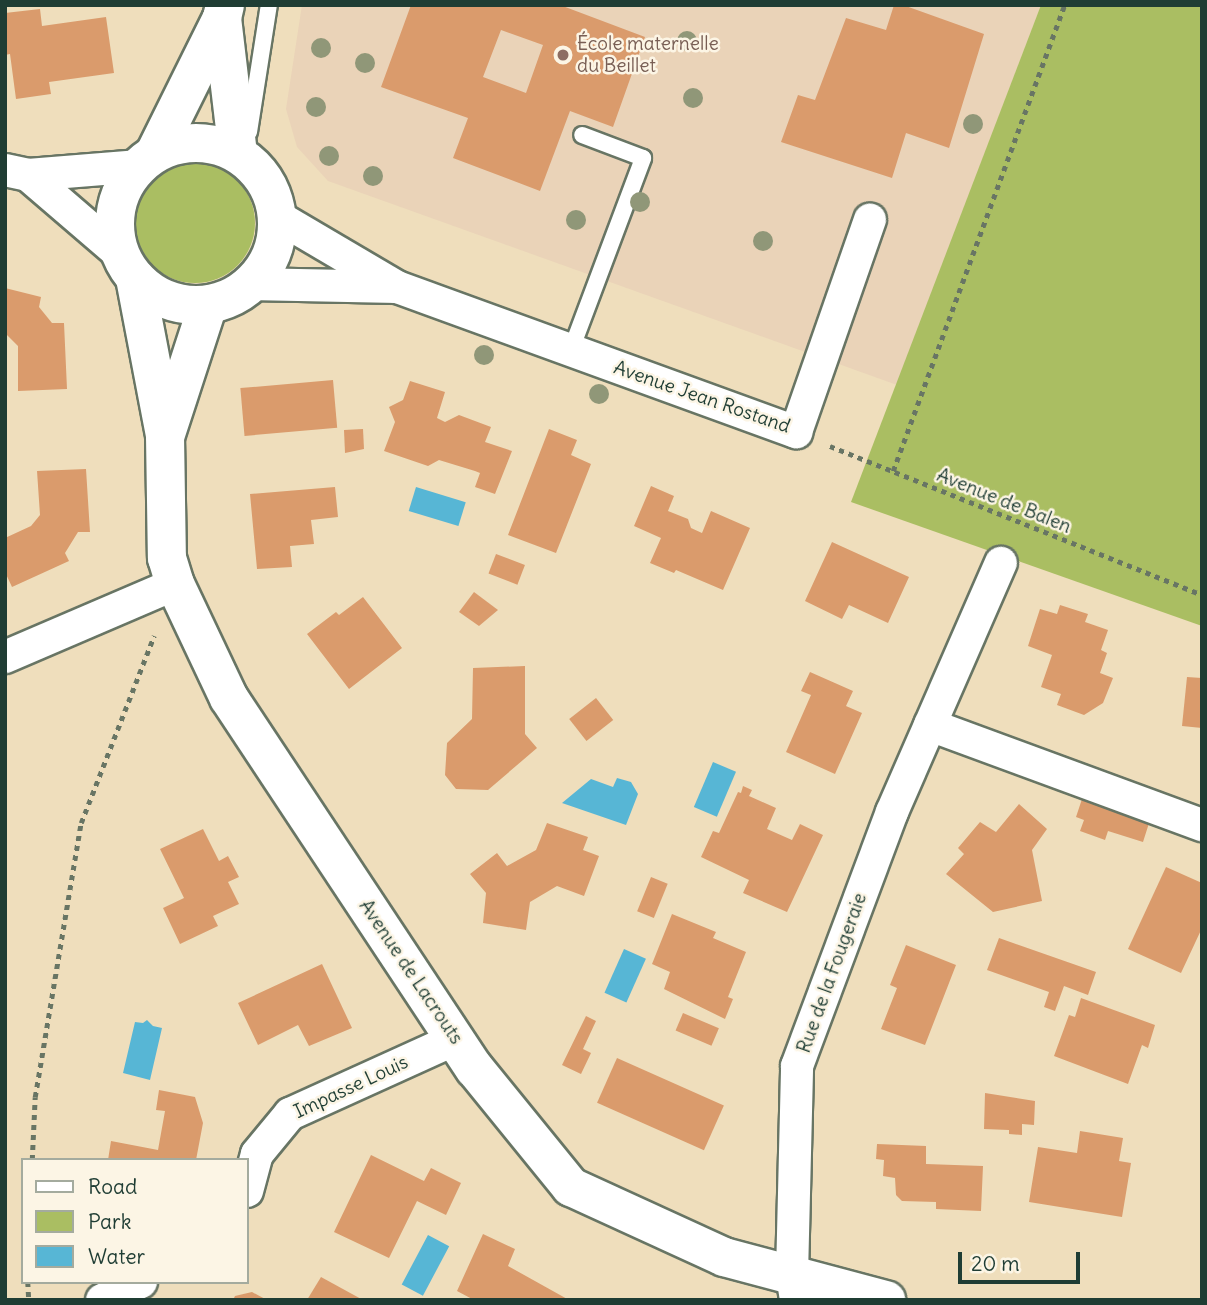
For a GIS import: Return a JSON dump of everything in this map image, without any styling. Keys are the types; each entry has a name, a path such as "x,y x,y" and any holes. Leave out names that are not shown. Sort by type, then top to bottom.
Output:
{"street":[{"path":"224,12 241,156"},
{"path":"127,266 114,226 118,198 148,159 224,12"},
{"path":"197,142 219,146 241,156 258,171 272,193 278,217 276,243 267,266 252,284 231,298 208,305 184,305 157,296 127,266 16,172 148,159 176,145 197,142"},
{"name":"Avenue Jean Rostand","path":"278,217 397,287 796,432 870,220"},
{"name":"Avenue de Lacrouts","path":"127,266 165,436 167,558 175,584 229,698 475,1069 571,1187 794,1287 886,1300"},
{"name":"Avenue Jean Rostand","path":"252,284 397,287"},
{"name":"Avenue de Lacrouts","path":"165,436 208,305"},
{"name":"Rue de la Fougeraie","path":"794,1287 797,1066 892,812 1001,562"},
{"path":"5,657 175,584"},
{"path":"930,725 1202,825"},
{"name":"Impasse Louis","path":"248,1187 257,1154 290,1114 455,1039"},
{"path":"102,1300 137,1284"}],"lane":[{"path":"241,156 269,5"},
{"path":"571,350 643,158 582,135"}],"path":[{"path":"893,471 1064,5"},
{"name":"Avenue de Balen","path":"796,432 1202,595"},
{"path":"32,1158 34,1097 81,823 175,584"}],"shaded area":[{"path":"302,5 1041,5 897,385 328,181 297,147 286,109"}],"green space":[{"path":"1041,5 1202,5 1202,626 851,502"},
{"path":"195,163 218,168 237,181 250,200 255,223 250,246 237,265 218,278 195,283 172,278 153,265 140,246 135,223 140,200 153,181 172,168"}],"water":[{"path":"416,487 466,502 458,526 409,511"},
{"path":"713,762 736,772 717,817 694,807"},
{"path":"617,778 631,782 638,794 626,825 562,803 591,779 613,787"},
{"path":"624,949 646,959 626,1003 604,993"},
{"path":"147,1020 153,1026 162,1028 150,1080 123,1073 135,1022 143,1023"},
{"path":"428,1235 449,1246 423,1296 402,1284"}],"building":[{"path":"411,5 560,5 645,37 613,127 570,111 540,191 453,158 468,118 381,87","holes":["501,30 543,45 526,93 483,77"]},
{"path":"894,5 903,5 984,34 949,148 906,133 892,178 781,142 798,95 815,100 846,18 886,30"},
{"path":"40,9 42,26 106,17 114,73 49,82 51,94 16,99 10,54 5,55 5,13"},
{"path":"5,288 41,297 39,307 52,323 64,323 67,389 18,391 18,346 5,333"},
{"path":"333,380 337,428 245,436 240,388"},
{"path":"410,381 445,392 437,418 445,422 459,415 491,427 485,442 512,451 495,494 475,487 480,473 475,471 439,460 428,466 384,451 395,422 389,407 403,400"},
{"path":"363,429 364,449 345,453 344,430"},
{"path":"549,429 577,440 571,455 591,464 556,553 508,535"},
{"path":"86,469 90,532 78,532 65,553 69,561 12,587 5,572 5,538 31,526 40,515 37,471"},
{"path":"651,486 674,496 668,511 688,519 691,528 702,533 711,511 750,528 723,590 676,570 674,573 650,563 661,538 634,526"},
{"path":"335,487 338,517 311,520 314,544 290,546 292,567 257,569 250,494"},
{"path":"832,542 909,577 888,623 849,605 842,619 805,601"},
{"path":"496,554 525,565 517,585 488,574"},
{"path":"474,592 498,610 479,626 459,612"},
{"path":"363,597 402,648 349,689 307,634 336,612 339,615"},
{"path":"1060,605 1088,614 1085,622 1108,630 1101,650 1107,653 1100,673 1113,678 1103,703 1084,715 1057,705 1061,694 1041,687 1052,655 1028,646 1040,609 1057,614"},
{"path":"525,666 525,734 537,748 488,790 456,789 445,775 447,743 472,719 473,668"},
{"path":"810,672 853,691 846,706 862,713 835,774 786,752 811,695 801,691"},
{"path":"1187,677 1202,678 1202,728 1182,726"},
{"path":"596,698 613,720 586,741 569,719"},
{"path":"743,786 752,790 749,796 776,808 767,829 792,840 800,824 823,835 787,912 743,893 749,880 701,857 713,831 719,833"},
{"path":"1083,796 1150,820 1143,842 1108,831 1105,840 1080,831 1084,820 1076,817"},
{"path":"1019,804 1047,829 1032,850 1042,901 993,912 946,874 964,854 958,848 980,822 996,832"},
{"path":"547,823 588,837 583,850 599,856 584,896 557,886 530,902 526,930 483,923 486,893 470,874 497,853 507,866 536,850"},
{"path":"203,829 219,861 228,856 239,877 228,882 239,904 213,916 218,926 180,944 163,908 184,898 160,849"},
{"path":"1166,867 1202,883 1202,928 1181,973 1128,949"},
{"path":"651,877 668,884 654,918 637,911"},
{"path":"672,914 716,932 713,938 746,952 728,997 733,999 725,1019 664,989 670,972 652,964"},
{"path":"999,938 1096,972 1088,995 1064,986 1055,1011 1044,1007 1049,992 987,970"},
{"path":"906,945 956,965 925,1045 881,1029 897,988 890,985"},
{"path":"322,964 352,1028 309,1046 298,1025 258,1045 238,1003"},
{"path":"1081,998 1155,1025 1148,1048 1142,1045 1128,1084 1054,1056 1069,1015 1075,1017"},
{"path":"683,1013 719,1028 711,1046 676,1030"},
{"path":"586,1016 596,1021 583,1049 591,1053 581,1074 562,1065"},
{"path":"617,1058 724,1106 704,1150 597,1103"},
{"path":"159,1090 195,1097 203,1123 196,1158 108,1158 111,1141 158,1150 165,1111 156,1110"},
{"path":"985,1093 1035,1101 1034,1125 1022,1124 1022,1135 1009,1134 1009,1130 984,1129"},
{"path":"1080,1131 1123,1138 1119,1161 1131,1163 1122,1217 1029,1202 1038,1147 1077,1153"},
{"path":"877,1144 926,1146 926,1164 983,1166 981,1211 936,1209 936,1202 902,1201 896,1195 895,1178 883,1176 884,1160 876,1159"},
{"path":"371,1155 424,1181 431,1168 461,1183 446,1215 417,1201 389,1258 334,1232"},
{"path":"483,1234 515,1249 508,1266 569,1300 474,1300 457,1291"},
{"path":"321,1277 363,1300 307,1300"},
{"path":"252,1292 267,1300 233,1300 235,1296"}],"place":[{"name":"École maternelle du Beillet","path":"563,55"}]}
